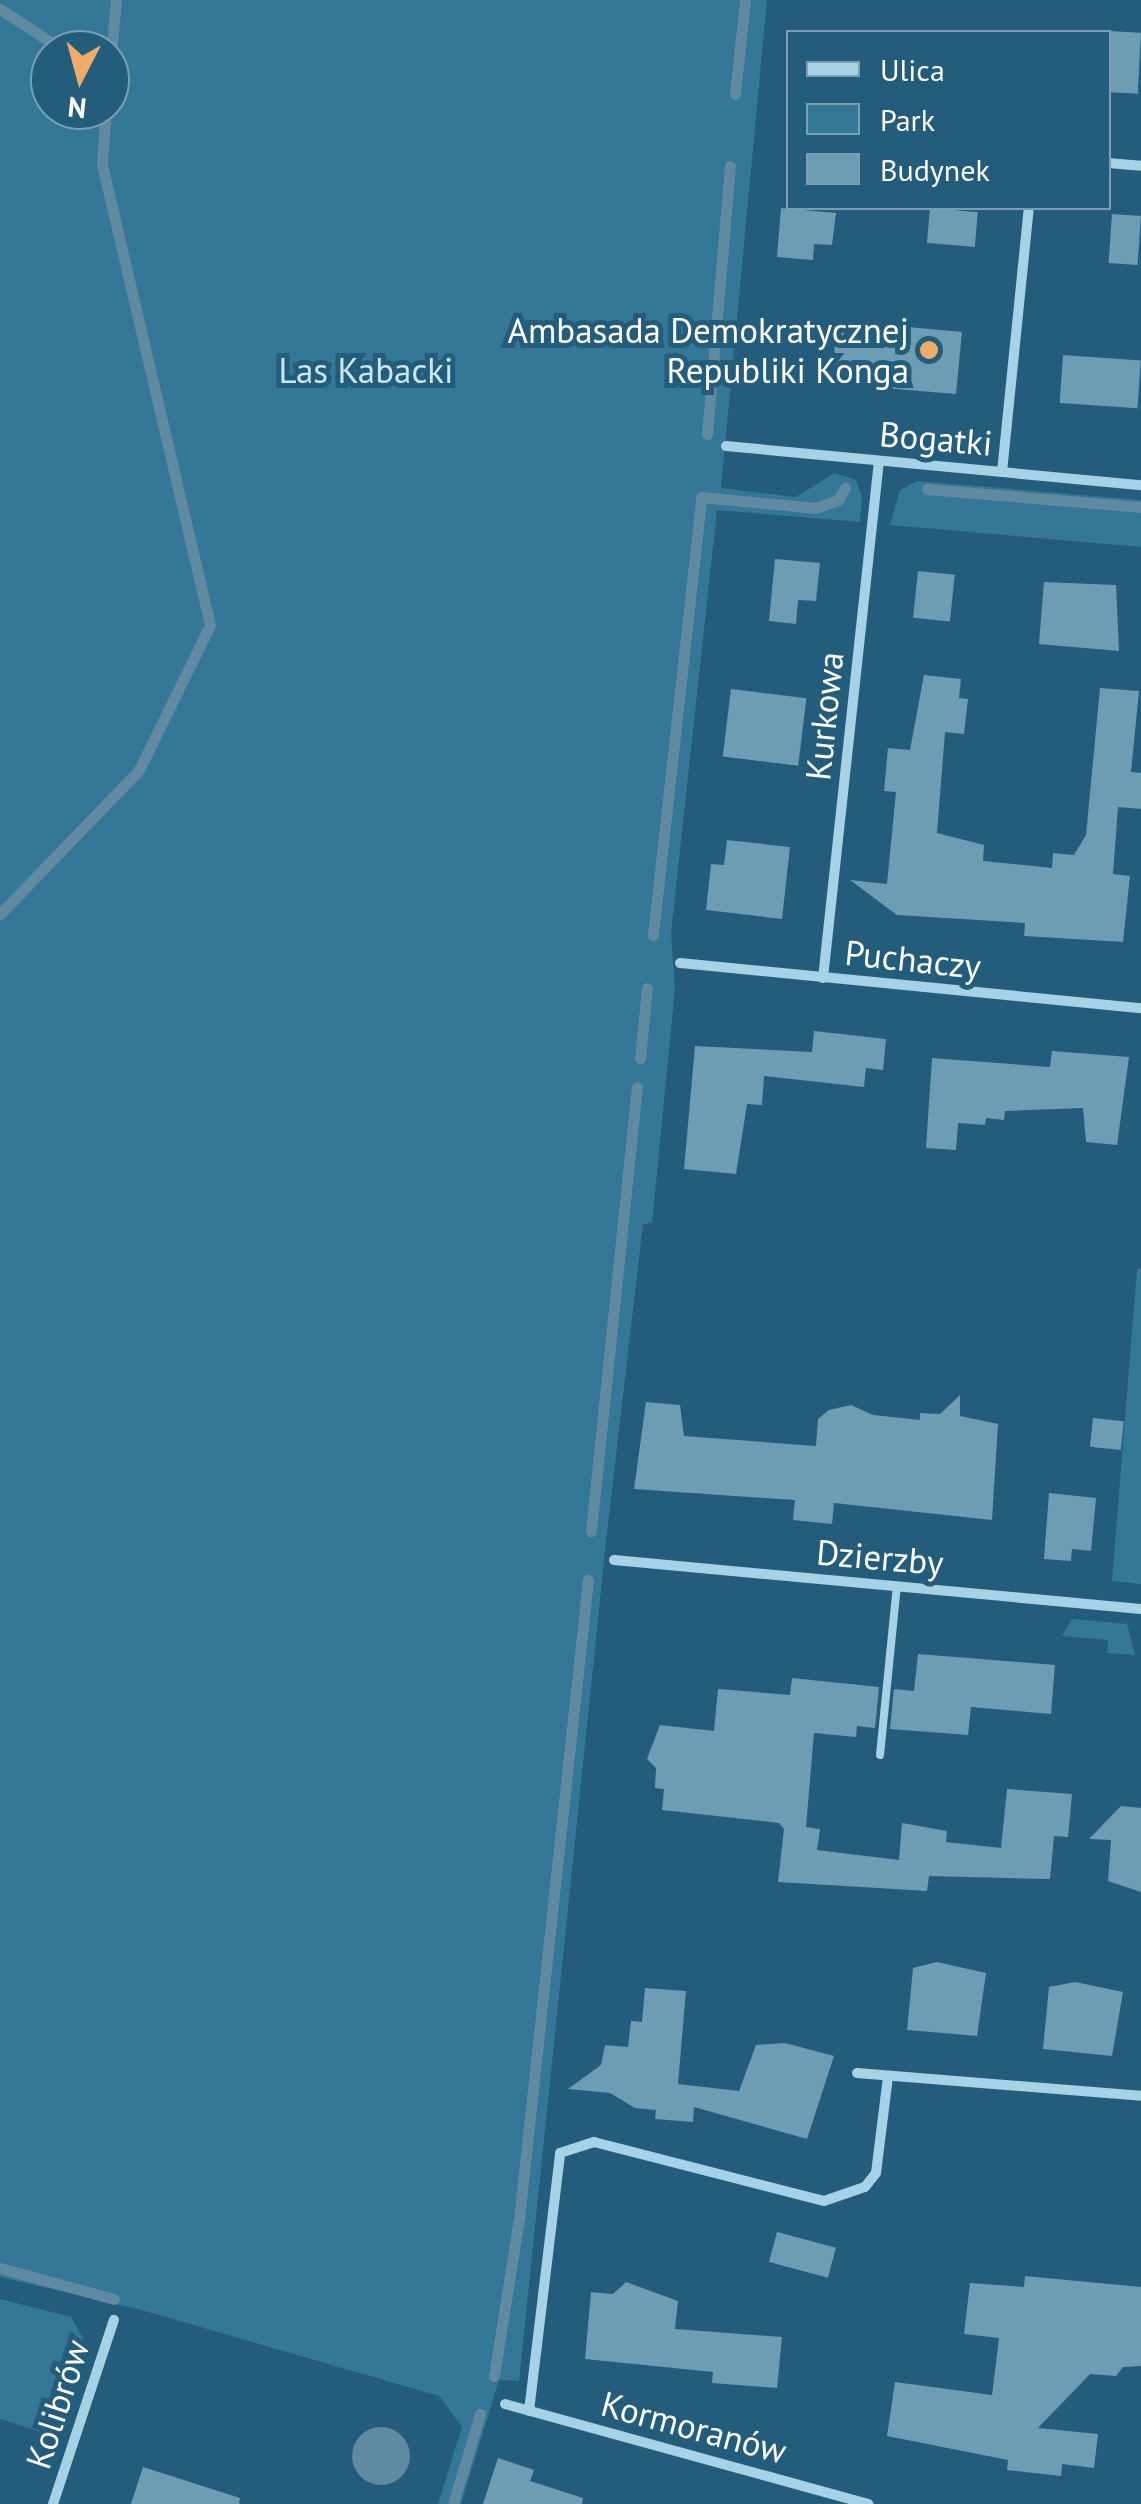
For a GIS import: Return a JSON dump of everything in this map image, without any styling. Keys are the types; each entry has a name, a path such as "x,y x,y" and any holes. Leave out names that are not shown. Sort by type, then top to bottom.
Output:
{"street":[{"path":"1111,163 1141,166"},
{"path":"1002,472 1030,210"},
{"name":"Bogatki","path":"726,446 1141,485"},
{"name":"Kurkowa","path":"823,978 880,461"},
{"name":"Puchaczy","path":"680,963 1141,1008"},
{"name":"Dzierzby","path":"614,1560 1141,1609"},
{"path":"857,2073 1141,2096"},
{"path":"529,2410 560,2152 594,2142 824,2202 865,2187 876,2173 888,2076"},
{"name":"Kolibrów","path":"53,2504 114,2320"},
{"name":"Kormoranów","path":"505,2404 868,2504"}],"lane":[{"path":"880,1755 897,1586"}],"green space":[{"name":"Las Kabacki","path":"0,0 767,0 721,488 796,497 834,473 856,480 862,496 860,522 717,510 671,933 675,989 652,1223 643,1224 606,1542 519,2381 499,2380 461,2504 438,2504 462,2427 439,2396 138,2309 0,2277"},
{"path":"917,481 1141,500 1141,547 890,525 900,490"},
{"path":"1137,1269 1141,1269 1141,1584 1112,1581"},
{"path":"1072,1619 1127,1624 1135,1655 1107,1653 1108,1640 1062,1636"},
{"path":"0,2299 71,2317 83,2338 51,2435 0,2419"}],"shaded area":[{"path":"381,2427 401,2436 410,2456 401,2476 381,2485 361,2476 352,2456 361,2436"}],"building":[{"path":"1111,31 1141,33 1138,94 1111,92"},
{"path":"781,208 836,213 832,245 814,244 813,260 777,257"},
{"path":"930,210 978,212 975,247 927,243"},
{"path":"1112,214 1141,216 1138,265 1109,263"},
{"path":"876,324 962,332 956,394 835,384 834,327 875,331"},
{"path":"1063,355 1141,360 1137,408 1060,403"},
{"path":"775,559 820,563 816,601 798,600 796,624 769,621"},
{"path":"918,571 955,575 950,622 913,618"},
{"path":"1044,582 1116,585 1119,651 1039,644"},
{"path":"924,675 961,679 959,698 968,699 964,734 945,732 937,833 984,845 983,861 1052,868 1053,853 1074,855 1086,835 1100,688 1139,691 1131,772 1141,773 1141,809 1118,807 1113,874 1130,876 1123,942 1024,936 1025,923 897,915 850,880 887,884 896,792 884,791 888,748 910,750"},
{"path":"731,689 806,698 798,766 723,756"},
{"path":"727,840 790,847 782,919 706,910 711,864 724,865"},
{"path":"814,1031 886,1039 883,1070 866,1068 864,1087 764,1076 762,1105 747,1104 736,1174 684,1169 695,1046 812,1052"},
{"path":"1052,1051 1129,1057 1117,1145 1086,1142 1083,1108 1005,1111 1004,1120 986,1118 985,1125 958,1123 956,1150 926,1148 932,1058 1050,1067"},
{"path":"960,1395 960,1416 998,1424 992,1520 834,1503 832,1524 793,1520 795,1500 634,1489 646,1402 680,1405 684,1436 816,1446 818,1419 829,1410 851,1405 873,1415 920,1420 920,1413 940,1414"},
{"path":"1093,1418 1124,1421 1121,1450 1090,1447"},
{"path":"1049,1493 1096,1498 1091,1551 1072,1549 1071,1561 1044,1559"},
{"path":"918,1654 1055,1665 1051,1714 971,1707 968,1735 890,1729 894,1689 914,1691"},
{"path":"792,1678 879,1687 875,1728 857,1726 856,1737 814,1733 806,1827 820,1829 817,1850 899,1860 902,1823 947,1831 946,1842 1001,1848 1007,1789 1072,1794 1068,1837 1054,1836 1050,1879 929,1876 927,1891 778,1882 784,1829 779,1823 662,1810 664,1789 655,1788 656,1768 647,1759 660,1725 714,1731 718,1689 790,1695"},
{"path":"1121,1806 1141,1808 1141,1892 1108,1881 1111,1840 1089,1839"},
{"path":"937,1962 986,1973 977,2036 907,2030 913,1968"},
{"path":"1075,1982 1123,1992 1112,2056 1043,2049 1049,1987"},
{"path":"645,1988 686,1991 678,2084 739,2091 756,2045 785,2043 834,2056 807,2139 694,2107 693,2122 655,2119 656,2110 635,2108 610,2093 568,2089 601,2065 605,2045 628,2047 631,2021 642,2022"},
{"path":"777,2232 836,2248 828,2278 769,2262"},
{"path":"1025,2276 1141,2287 1141,2366 1123,2367 1116,2376 1090,2374 1038,2428 1098,2434 1094,2468 1062,2464 1061,2476 1007,2470 1008,2460 887,2436 895,2382 992,2395 999,2338 964,2334 970,2283 1024,2287"},
{"path":"626,2282 678,2301 675,2329 782,2337 777,2388 712,2383 713,2372 585,2359 591,2292 613,2294"},
{"path":"498,2458 534,2470 530,2481 583,2498 582,2504 483,2504"},
{"path":"143,2467 240,2498 239,2504 131,2504"}],"waterway":[{"path":"113,30 116,0"},
{"path":"735,94 745,0"},
{"path":"0,9 32,30"},
{"path":"0,914 139,770 210,625 102,163 104,130"},
{"path":"707,434 730,166"},
{"path":"653,935 701,497 815,508 838,500 845,488"},
{"path":"927,489 1141,507"},
{"path":"640,1058 647,988"},
{"path":"591,1531 637,1087"},
{"path":"494,2376 519,2219 588,1580"},
{"path":"0,2268 114,2299"},
{"path":"453,2504 480,2414"}],"place":[{"name":"Ambasada Demokratycznej Republiki Konga","path":"929,350"}]}
